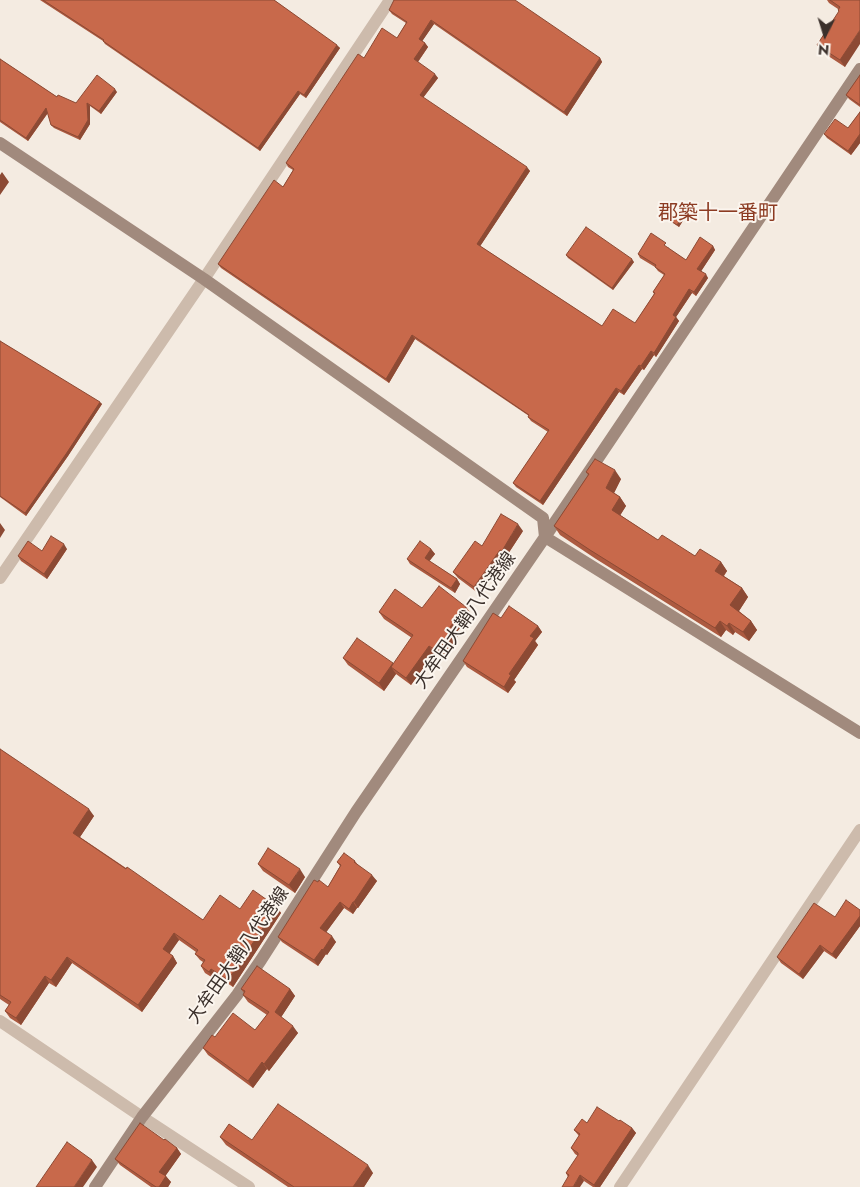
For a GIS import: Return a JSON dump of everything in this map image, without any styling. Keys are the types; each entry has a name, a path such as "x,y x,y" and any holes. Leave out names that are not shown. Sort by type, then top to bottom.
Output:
{"main road":[{"name":"大牟田大鞘八代港線","path":"95,1187 142,1117 242,988 356,812 545,537 860,70"},
{"path":"0,143 204,279 543,518 545,537 860,733"}],"street":[{"path":"0,578 204,279 390,0"},
{"path":"620,1187 860,830"},
{"path":"0,1021 249,1187"}],"building":[{"path":"43,0 274,0 337,45 304,95 298,91 258,148 104,40"},
{"path":"394,0 515,0 600,58 564,112 431,20 419,39 425,43 414,59 435,74 420,95 527,167 477,244 602,326 613,309 635,323 655,293 653,292 665,274 655,267 656,265 638,254 651,233 666,243 664,245 686,260 700,237 713,246 697,269 706,274 694,292 689,289 673,315 676,317 654,353 651,351 621,391 616,388 540,501 513,483 549,430 528,417 529,415 412,335 386,379 218,264 274,180 283,187 294,169 286,163 358,54 364,58 382,28 397,38 407,22 389,10"},
{"path":"830,0 860,0 860,30 840,60 817,45 839,11 840,7"},
{"path":"0,59 57,97 58,95 76,103 97,75 115,89 99,111 87,103 88,120 78,137 51,125 46,108 26,138 0,120"},
{"path":"860,75 860,105 846,95"},
{"path":"860,112 860,134 848,151 824,134 835,119 848,128"},
{"path":"670,209 683,216 677,225 665,217"},
{"path":"586,227 632,259 612,288 566,255"},
{"path":"0,341 100,402 25,513 0,496"},
{"path":"595,459 615,470 606,488 620,497 612,510 658,540 662,535 695,556 700,549 721,562 715,571 742,588 730,605 751,621 743,632 729,623 727,626 720,621 715,628 554,526 589,474 586,472"},
{"path":"501,514 518,524 502,551 500,550 474,587 453,572 475,541 482,546"},
{"path":"51,536 64,544 44,574 18,556 28,541 42,551"},
{"path":"420,541 431,549 425,558 457,579 451,588 407,559"},
{"path":"439,586 466,607 450,627 453,629 437,651 429,646 406,678 391,667 413,635 379,612 395,589 422,608"},
{"path":"509,606 538,626 530,636 534,638 509,674 511,675 504,687 463,661 493,613 501,618"},
{"path":"357,638 393,663 379,683 343,658"},
{"path":"0,749 89,809 73,833 126,869 127,867 203,920 220,895 240,909 253,890 277,907 228,980 211,969 209,972 201,966 205,960 195,954 198,950 174,933 163,949 173,956 138,1005 67,957 51,980 45,976 16,1018 5,1011 11,1002 0,995"},
{"path":"268,848 300,869 289,885 258,864"},
{"path":"344,853 372,875 349,909 340,902 320,928 332,936 314,960 278,937 314,880 318,882 319,880 328,887 341,865 337,862"},
{"path":"846,900 860,910 860,916 832,954 820,945 799,974 777,957 814,903 835,917"},
{"path":"257,966 290,989 275,1012 293,1026 264,1064 262,1062 248,1081 203,1048 212,1035 215,1037 233,1013 255,1030 269,1012 243,995 245,991 241,989"},
{"path":"278,1104 368,1165 353,1187 294,1187 220,1137 229,1124 252,1140"},
{"path":"597,1107 632,1128 594,1185 580,1175 573,1187 562,1187 569,1175 566,1173 578,1155 571,1148 580,1134 574,1130 582,1119 587,1123"},
{"path":"140,1123 177,1148 159,1172 166,1176 159,1187 156,1187 115,1159"},
{"path":"67,1142 92,1160 74,1187 36,1187"}],"district":[{"name":"郡築十一番町","path":"718,214"}]}
